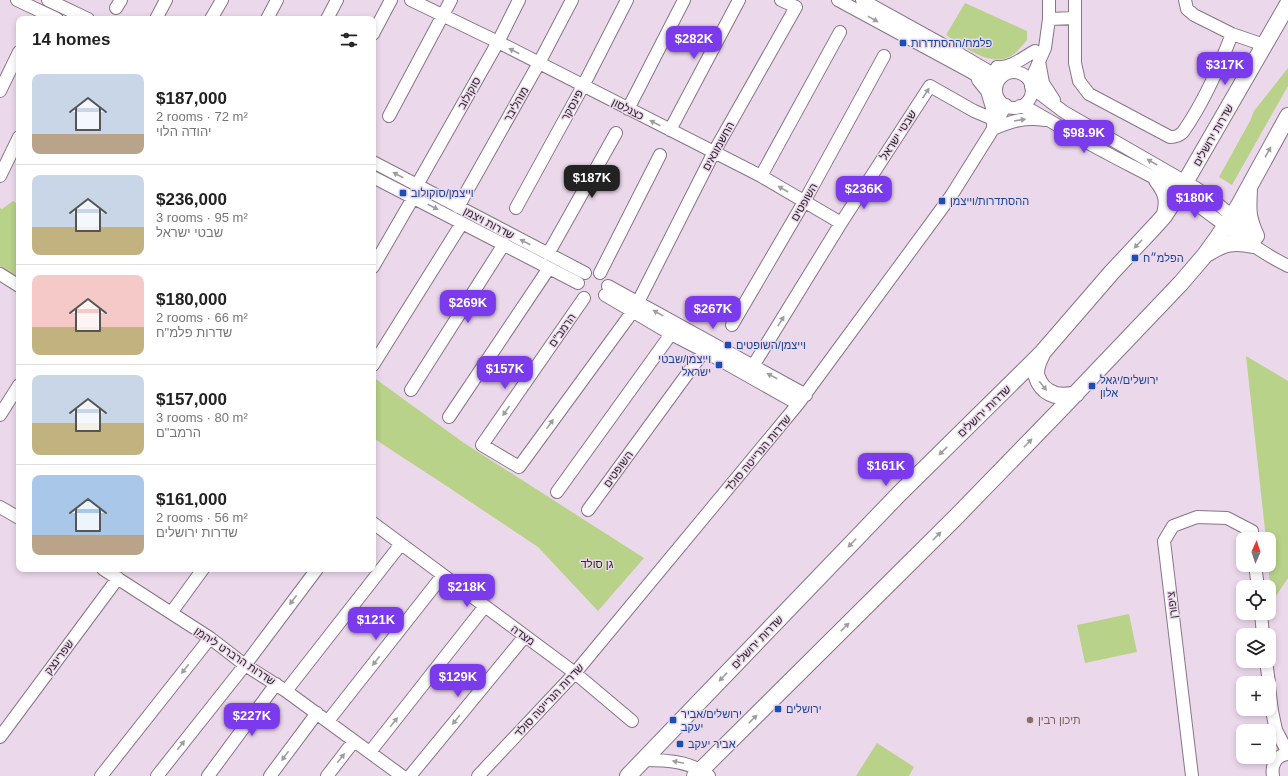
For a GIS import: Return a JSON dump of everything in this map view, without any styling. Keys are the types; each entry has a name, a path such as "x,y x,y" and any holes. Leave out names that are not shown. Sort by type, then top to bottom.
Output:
{"main road":[{"name":"שדרות ירושלים","path":"628,776 899,494 1042,353 1112,272 1164,216 1288,4"},
{"path":"702,774 1076,394 1181,283 1205,255 1228,221 1250,186 1288,116"},
{"path":"1157,180 1166,194 1164,216"},
{"path":"1205,255 1225,244 1254,241 1248,212 1250,186"},
{"path":"1042,353 1037,366 1036,376 1043,388 1049,393 1058,396 1076,394"}],"street":[{"path":"16,0 37,15"},
{"path":"48,0 72,5 85,16"},
{"path":"158,16 166,0"},
{"path":"213,16 222,0"},
{"path":"269,16 277,0"},
{"path":"329,16 337,0"},
{"path":"376,28 390,0"},
{"name":"כצנלסון","path":"411,0 498,42 761,176 841,223"},
{"path":"389,116 451,0"},
{"name":"סוקולוב","path":"417,185 498,42 519,0"},
{"name":"מוהליבר","path":"458,207 539,63 572,0"},
{"name":"פינסקר","path":"516,208 583,86 626,0"},
{"path":"628,108 684,0"},
{"path":"670,130 739,0"},
{"name":"החשמונאים","path":"519,467 635,307 714,152 796,7 781,0"},
{"path":"838,0 971,72 998,83"},
{"path":"862,0 956,52 992,67 1002,68 1037,56"},
{"path":"1020,106 1028,101 1031,92 1030,84 1041,31 1042,0"},
{"path":"1019,73 1045,48 1050,19 1049,0"},
{"path":"1075,0 1075,63 1079,81 1090,94 1170,136 1180,136 1205,97 1232,34"},
{"path":"1185,0 1187,9 1194,15 1232,34 1264,45"},
{"path":"1050,19 1075,18"},
{"path":"761,176 840,32"},
{"path":"956,52 998,83"},
{"name":"השופטים","path":"732,325 804,202 884,56"},
{"path":"1037,56 1043,83 1051,98 1064,112"},
{"path":"0,91 16,58"},
{"path":"971,72 987,91 993,111 993,124 1032,118 1048,120"},
{"path":"1182,187 1157,180 1104,152 1031,110 1020,106 1006,106 998,98 996,93 998,83 1006,73 1019,73 1026,77 1030,84 1064,112 1182,187 1254,241 1270,257 1288,266"},
{"name":"שבטי ישראל","path":"753,366 841,223 930,86 974,111 993,124"},
{"name":"שדרות הנרייטה סולד","path":"478,776 575,673 802,399 951,196 993,124 1006,106"},
{"path":"548,254 616,133"},
{"path":"0,176 16,143"},
{"path":"600,272 660,155"},
{"name":"שדרות ויצמן","path":"376,164 548,254 581,278"},
{"name":"שדרות ויצמן","path":"376,179 549,268 581,278"},
{"path":"376,262 413,198"},
{"path":"376,360 462,222"},
{"path":"411,390 504,244"},
{"path":"449,417 549,268"},
{"path":"592,270 600,272 607,280 606,290 597,300 588,300 584,298 579,291 581,278 592,270"},
{"path":"0,274 16,284"},
{"path":"606,290 635,307 753,366 802,399"},
{"name":"הרמב\"ם","path":"519,467 482,445 584,298"},
{"path":"635,307 671,334 802,399"},
{"path":"557,492 671,334"},
{"name":"השופטים","path":"588,510 704,351"},
{"path":"0,415 16,390"},
{"path":"0,507 16,516"},
{"name":"ציפורן","path":"1192,776 1164,540 1173,526 1197,517 1227,518 1252,532"},
{"name":"מצדה","path":"376,525 575,673 632,721"},
{"path":"286,691 401,544"},
{"name":"שדרות הרברט ליהמן","path":"108,572 210,638 245,665 286,691 370,752 395,774"},
{"path":"171,613 201,572"},
{"path":"157,776 245,665 315,572"},
{"path":"328,721 442,575"},
{"name":"שפרינצק","path":"0,737 118,578"},
{"path":"370,752 485,606"},
{"path":"410,776 525,636"},
{"path":"105,775 210,638"},
{"path":"208,776 276,684"},
{"path":"270,776 317,713"},
{"path":"1272,776 1272,770 1276,760 1280,756 1288,753 1276,730 1273,716"},
{"path":"327,776 354,741"},
{"path":"644,760 678,762 693,766 702,774"}],"green space":[{"path":"965,3 1027,31 1027,40 1011,56 1003,59 986,58 968,50 946,35"},
{"path":"1288,68 1288,86 1232,185 1219,177 1254,111"},
{"path":"13,201 16,203 16,276 0,266 0,208 2,209"},
{"path":"1246,356 1288,381 1288,578 1276,596 1276,580 1270,580 1269,572 1276,572 1276,532 1265,532"},
{"name":"גן סולד","path":"376,379 464,443 644,558 598,611 538,547 376,440"},
{"path":"1129,614 1137,652 1085,663 1077,625"},
{"path":"877,743 914,767 909,776 856,776"}],"place":[{"name":"פלמח/ההסתדרות","path":"903,43"},
{"name":"וייצמן/סוקולוב","path":"403,193"},
{"name":"ההסתדרות/וייצמן","path":"942,201"},
{"name":"הפלמ״ח","path":"1135,258"},
{"name":"וייצמן/השופטים","path":"728,345"},
{"name":"וייצמן/שבטי ישראל","path":"719,365"},
{"name":"ירושלים/יגאל אלון","path":"1092,386"},
{"name":"ירושלים","path":"778,709"},
{"name":"ירושלים/אביר יעקב","path":"673,720"},
{"name":"תיכון רבין","path":"1030,720"},
{"name":"אביר יעקב","path":"680,744"}]}
